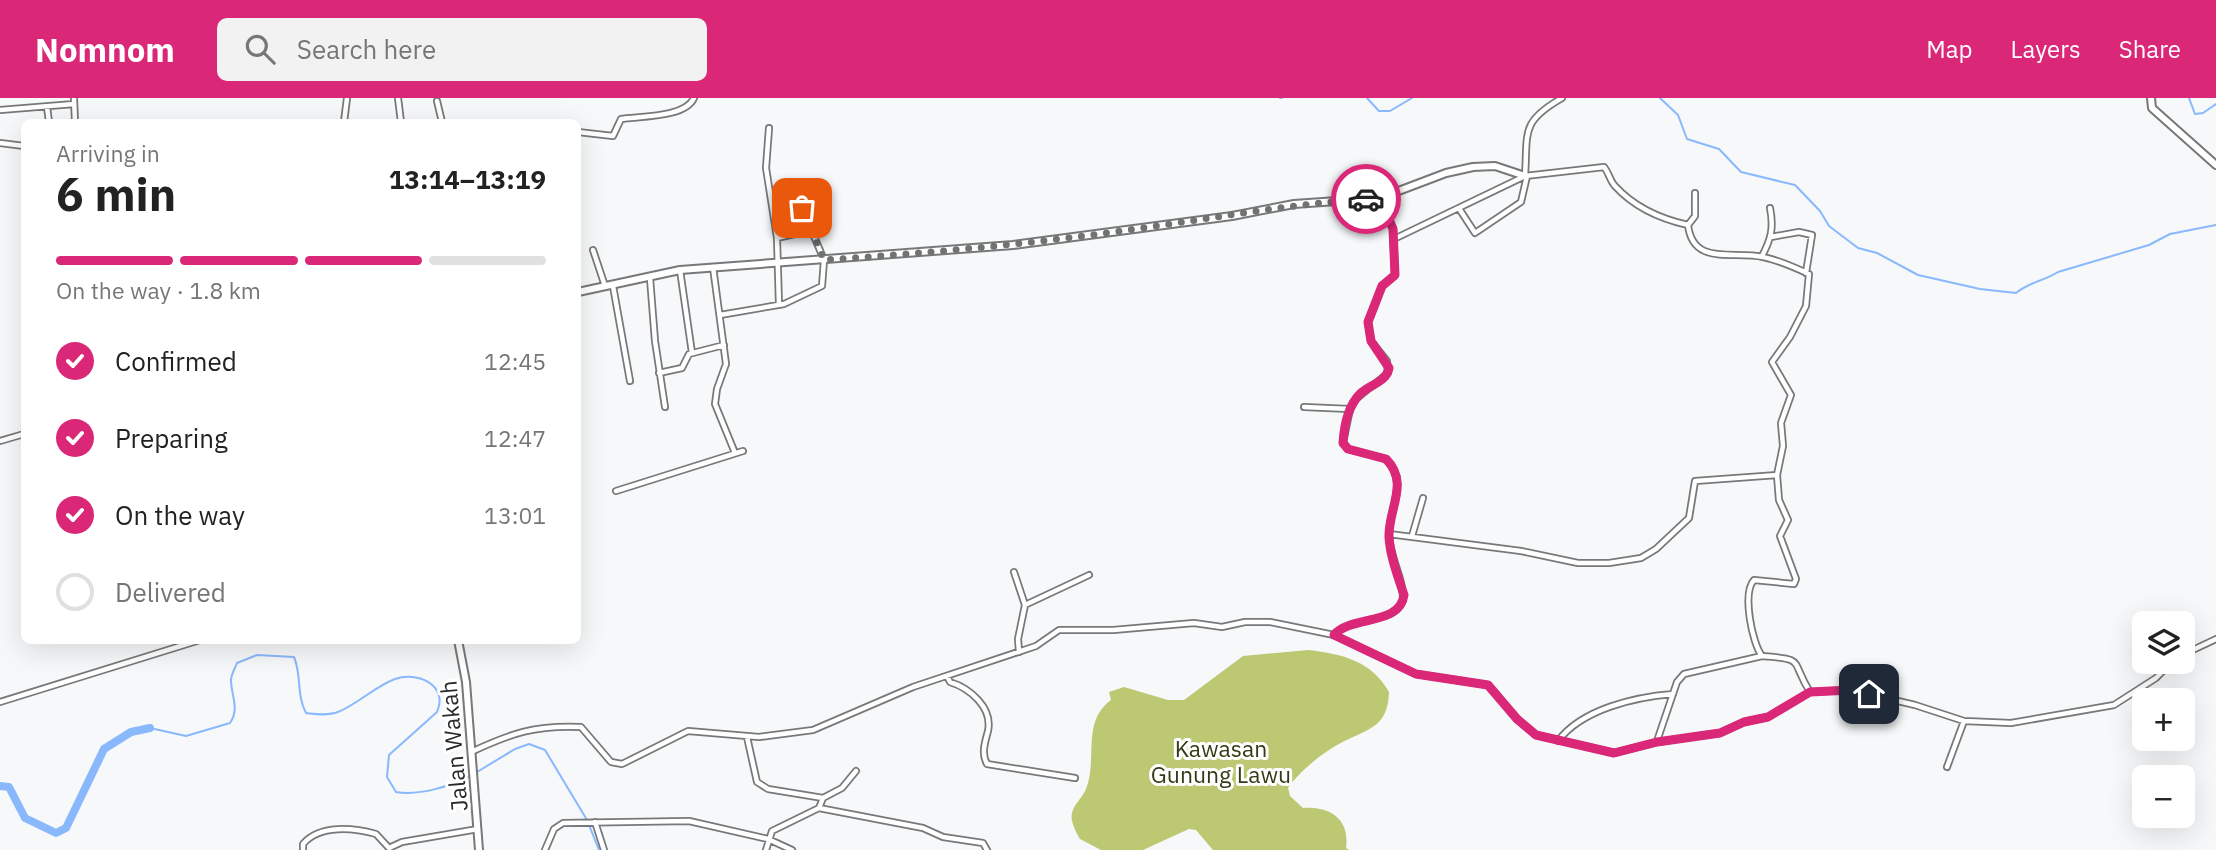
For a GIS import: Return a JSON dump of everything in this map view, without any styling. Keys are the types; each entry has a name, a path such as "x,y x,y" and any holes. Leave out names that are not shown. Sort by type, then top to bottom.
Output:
{"street":[{"path":"344,119 347,98"},
{"path":"398,98 401,119"},
{"path":"581,132 613,136 621,119 656,118 691,104 694,98"},
{"path":"1460,209 1475,233 1521,202 1530,122 1538,112 1562,98"},
{"path":"2151,98 2152,108 2216,165"},
{"path":"0,110 47,107 74,101 75,119"},
{"path":"437,101 441,119"},
{"path":"47,107 49,119"},
{"path":"769,128 766,168 777,238 779,305"},
{"path":"0,143 21,146"},
{"path":"581,292 680,270 1013,245 1232,216 1294,204 1380,198 1446,173 1474,167 1495,166 1526,176"},
{"path":"1394,239 1526,176 1604,167 1616,188 1649,212 1664,220 1688,225"},
{"path":"720,315 779,305 818,290 823,280 824,260 793,186"},
{"path":"1695,193 1695,216 1688,225 1690,240 1696,247 1726,256 1762,256 1810,277 1806,306 1790,337 1772,358 1791,395 1781,423 1783,446 1777,475 1779,500 1788,520 1780,536 1796,579 1794,584 1759,579 1749,585 1749,630 1762,656"},
{"path":"1334,635 1343,627 1394,612 1402,605 1404,595 1389,534 1397,501 1397,474 1386,459 1344,446 1350,409 1362,392 1383,380 1388,373 1387,361 1371,341 1368,322 1382,286 1395,275 1393,229 1380,198"},
{"path":"1762,256 1771,237 1770,208"},
{"path":"777,238 812,230"},
{"path":"1771,237 1799,232 1812,235 1806,273"},
{"path":"593,250 609,287 630,381"},
{"path":"713,267 725,371 717,388 715,404 735,453"},
{"path":"680,270 692,353"},
{"path":"650,278 665,407"},
{"path":"659,373 682,368 692,353 724,345"},
{"path":"1304,407 1350,409"},
{"path":"0,441 21,435"},
{"path":"616,491 743,451"},
{"path":"1389,534 1521,551 1578,563 1641,558 1656,549 1689,518 1695,481 1777,475"},
{"path":"1412,536 1423,498"},
{"path":"1014,572 1025,605 1018,639 1019,653"},
{"path":"1025,605 1089,575"},
{"path":"471,752 515,732 547,726 581,727 615,764 635,759 688,731 774,737 813,730 947,676 1019,653 1036,646 1059,630 1113,630 1194,623 1222,627 1258,621 1334,635 1416,674 1488,685 1527,729 1543,738 1614,753 1657,742 1720,733 1744,722 1768,717 1810,692 1851,690 1915,705 1964,721 2011,723 2114,705 2160,674"},
{"path":"2195,649 2216,639"},
{"path":"0,702 187,644"},
{"name":"Jalan Wakah","path":"459,644 466,682 470,768 479,850"},
{"path":"1657,742 1677,681 1689,672 1762,656 1790,657 1795,661 1810,692"},
{"path":"947,676 950,682 966,688 980,702 988,725 984,756 987,764 1075,778"},
{"path":"1558,741 1576,722 1646,697 1673,694"},
{"path":"1947,767 1964,721"},
{"path":"747,737 757,782 768,789 823,799"},
{"path":"819,808 823,799 842,788 856,771"},
{"path":"766,850 772,831 819,808 923,828 943,837 983,843 986,850"},
{"path":"545,850 558,825 583,822 690,821 768,839 792,850"},
{"path":"593,822 604,850"},
{"path":"303,850 303,844 310,838 340,829 376,834 389,848 402,842 478,829"}],"green space":[{"name":"Kawasan Gunung Lawu","path":"1309,650 1344,657 1365,666 1382,681 1389,692 1385,714 1380,721 1325,752 1304,769 1288,788 1290,796 1303,808 1322,809 1336,816 1345,829 1346,848 1349,850 1213,850 1196,830 1189,829 1143,850 1101,850 1080,839 1075,830 1072,813 1086,789 1091,766 1093,730 1102,709 1111,700 1109,692 1124,687 1168,700 1184,700 1243,656"}],"waterway":[{"path":"1367,98 1379,111 1390,111 1412,98"},
{"path":"1660,98 1678,115 1687,139 1719,149 1741,172 1795,185 1820,211 1829,226 1858,248 1877,253 1918,275 1980,289 2016,293 2058,272 2149,245 2170,234 2216,225"},
{"path":"2189,98 2195,114 2203,113 2216,104"},
{"path":"150,728 186,736 230,723 235,707 231,678 237,663 257,655 294,657 306,713 338,712 387,682 404,677 421,679 435,688 440,703 437,712 389,755 387,777 396,792 415,793 435,789 472,775"},
{"path":"0,786 9,787 25,818 56,833 66,828 104,749 131,732 150,728"},
{"path":"477,772 515,749 529,744 545,750 587,820"},
{"path":"589,825 599,850"}],"way so far":[{"path":"802,208 824,260 1013,245 1148,228 1192,219 1232,216 1294,204 1366,199"}],"route":[{"path":"1366,199 1380,198 1393,229 1395,275 1382,286 1378,303 1368,322 1371,341 1385,358 1389,368 1383,380 1356,398 1350,409 1343,443 1348,449 1386,459 1397,474 1397,501 1389,534 1404,595 1402,605 1394,612 1343,627 1334,635 1416,674 1488,685 1527,729 1543,738 1614,753 1657,742 1720,733 1732,726 1768,717 1810,692 1851,690 1869,694"}]}
